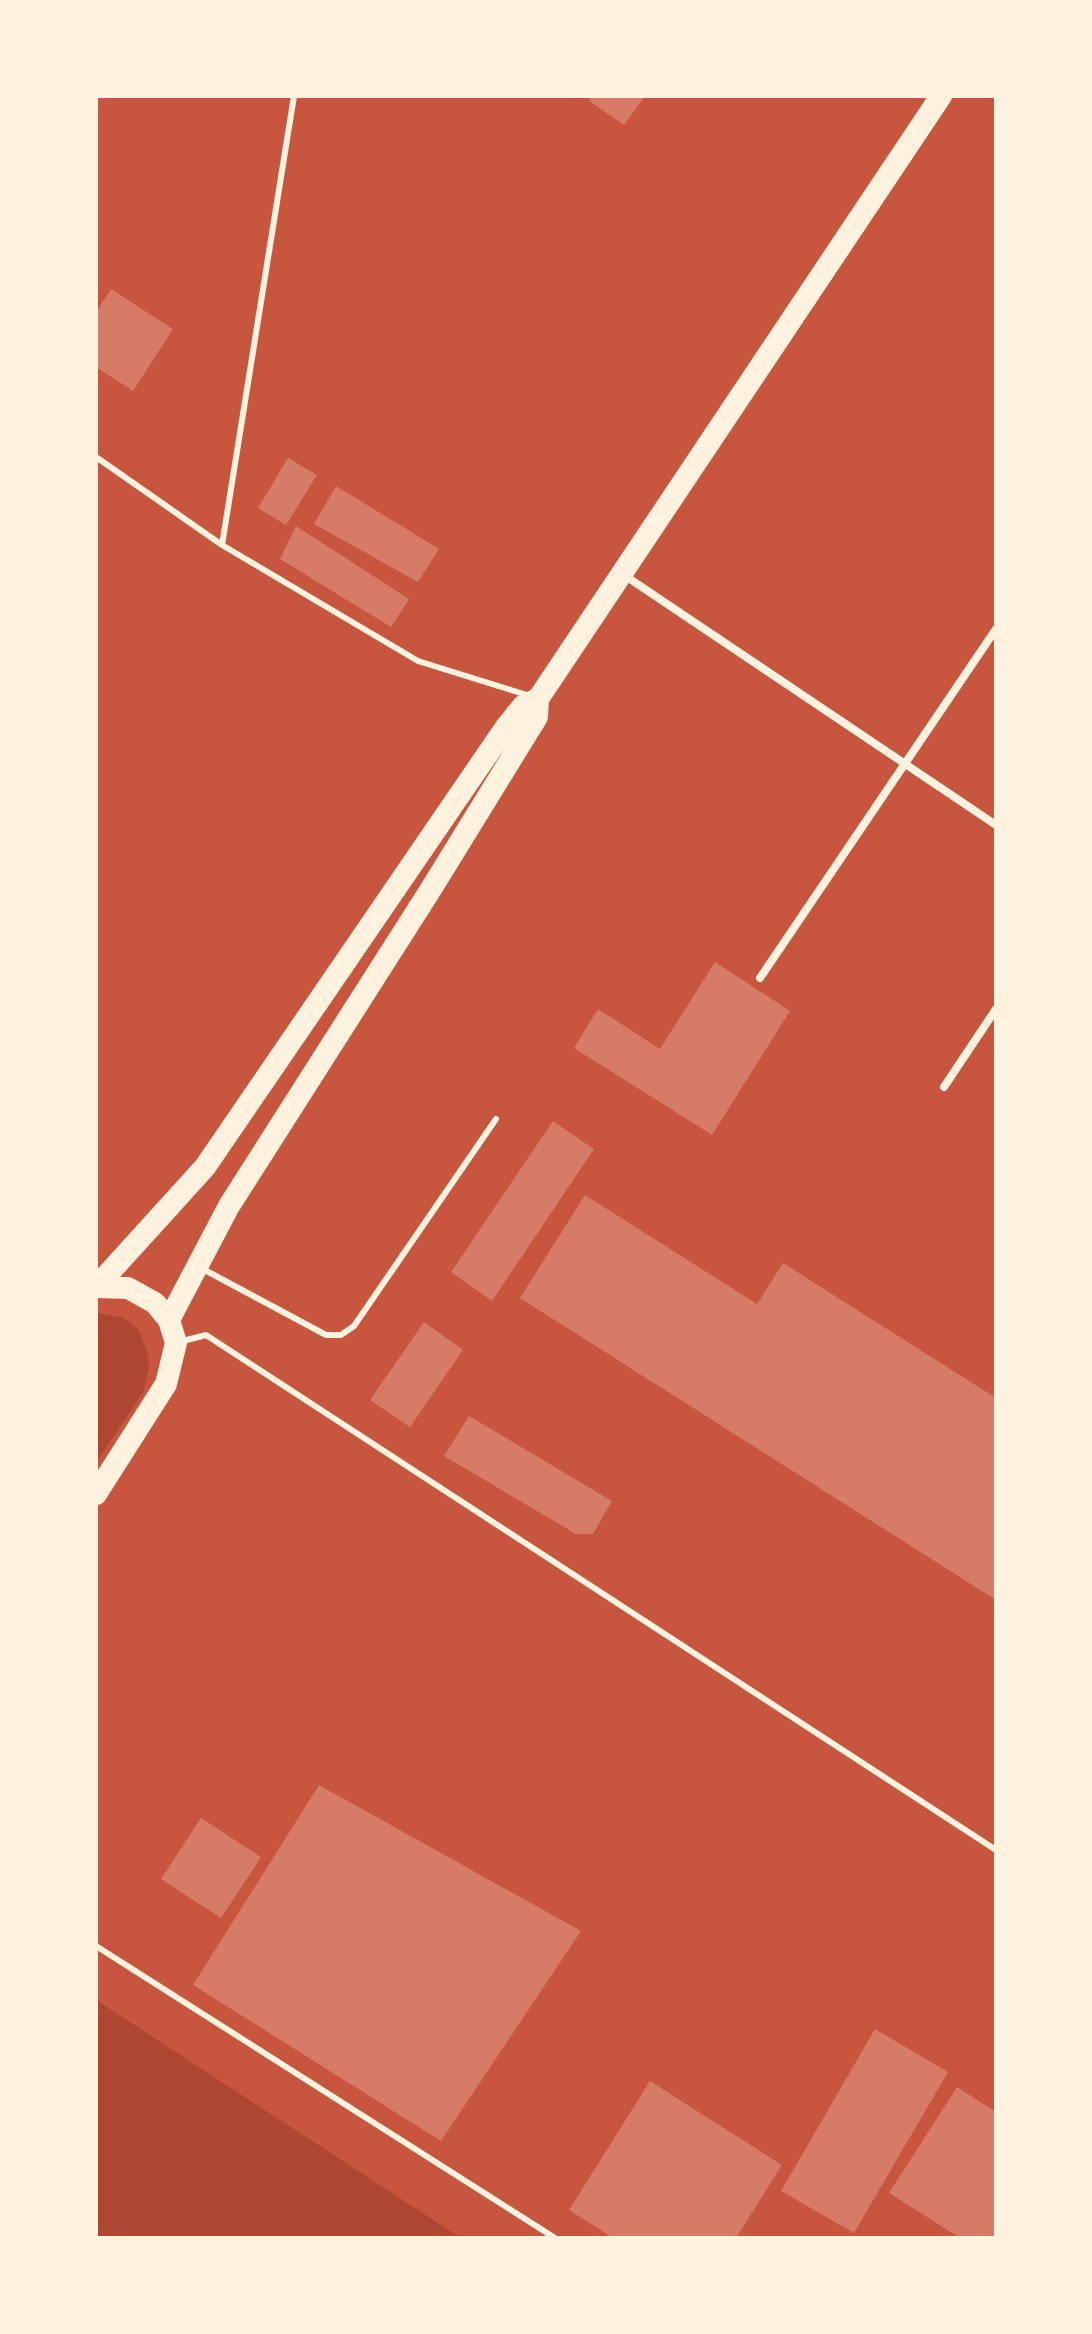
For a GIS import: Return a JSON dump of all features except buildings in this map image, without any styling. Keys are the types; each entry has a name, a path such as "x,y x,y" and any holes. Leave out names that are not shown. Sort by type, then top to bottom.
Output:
{"highway":[{"path":"96,1286 205,1167 506,727 523,706 538,699 941,96"},
{"path":"169,1320 229,1206 537,717 538,699"},
{"path":"96,1286 128,1288 155,1303 169,1320 176,1343 166,1384 96,1494"}],"street":[{"path":"623,574 996,825"},
{"path":"760,978 996,629"},
{"path":"944,1087 996,1009"}],"lane":[{"path":"222,545 294,96"},
{"path":"96,457 222,545 418,661 538,699"},
{"path":"198,1266 326,1335 341,1335 354,1326 496,1119"},
{"path":"176,1343 206,1335 996,1850"},
{"path":"96,1946 555,2238"}],"shaded area":[{"path":"96,1314 123,1318 138,1329 147,1351 149,1368 143,1392 96,1463"},
{"path":"96,2000 461,2238 96,2238"}]}
